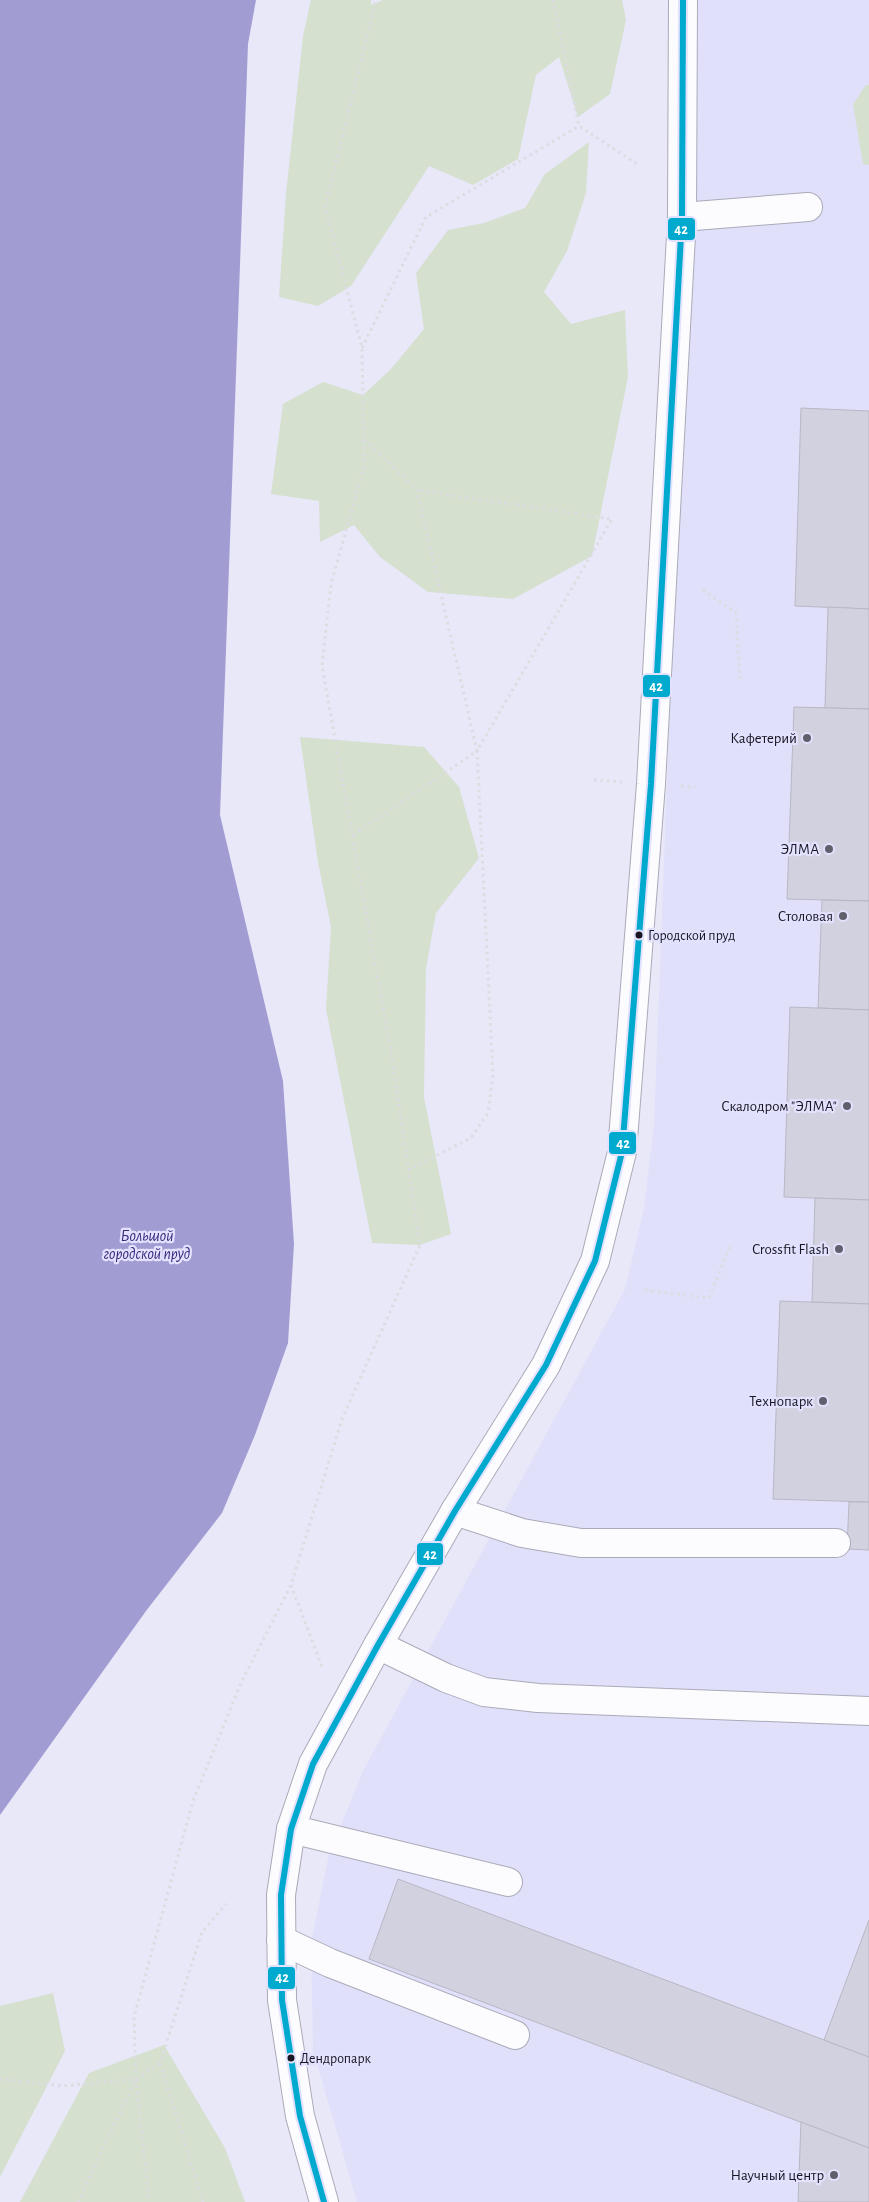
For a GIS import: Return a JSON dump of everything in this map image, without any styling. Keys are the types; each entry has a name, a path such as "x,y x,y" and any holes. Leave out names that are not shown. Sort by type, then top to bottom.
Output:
{"street":[{"path":"324,2202 300,2116 282,2000 281,1895 291,1829 313,1764 378,1645 455,1511 546,1364 595,1261 622,1152 651,784 682,217 684,0"},
{"path":"682,217 808,207"},
{"path":"455,1511 522,1533 580,1543 836,1543"},
{"path":"378,1645 446,1678 484,1692 538,1698 869,1711"},
{"path":"291,1829 508,1882"},
{"path":"281,1940 330,1963 515,2035"}],"path":[{"path":"148,2202 136,2079 134,2017 193,1801 241,1683 291,1585 342,1419 420,1245 391,1052 322,666 331,584 364,467 362,348 325,206 376,0"},
{"path":"553,0 579,126 637,164"},
{"path":"362,348 426,217 579,126"},
{"path":"364,438 417,490 477,751 493,1075 488,1113 471,1138 408,1170"},
{"path":"353,835 477,751 612,519 417,490"},
{"path":"703,590 736,612 740,682"},
{"path":"645,1290 710,1298 730,1246"},
{"path":"291,1585 322,1667"},
{"path":"202,2202 160,2063 202,1932 226,1904"},
{"path":"0,2079 63,2086 136,2079 160,2063"},
{"path":"78,2202 136,2079"}],"shaded area":[{"path":"697,0 869,0 869,2202 357,2202 313,2050 311,1943 329,1854 364,1769 625,1289 644,1208 654,1124"}],"green space":[{"path":"311,0 371,0 371,5 383,0 622,0 626,20 610,94 578,117 559,57 536,75 518,159 473,185 429,166 351,286 318,306 279,297 286,194 303,36"},
{"path":"866,85 869,85 869,165 863,164 853,104"},
{"path":"589,142 586,193 567,251 544,292 571,324 625,310 628,377 592,556 513,599 428,592 380,557 354,525 320,542 319,501 271,494 283,404 323,382 363,395 391,369 424,329 416,273 448,230 484,223 525,208 545,174"},
{"path":"300,737 424,747 459,787 479,858 436,913 426,969 424,1097 451,1234 420,1245 372,1243 326,1009 331,927 318,862"},
{"path":"53,1993 65,2051 0,2177 0,2006"},
{"path":"164,2045 225,2148 245,2202 20,2202 89,2073"}],"water":[{"name":"Большой городской пруд","path":"0,0 256,0 248,44 220,815 283,1081 294,1244 288,1343 255,1435 222,1513 146,1611 0,1815"}],"building":[{"path":"801,408 869,411 869,609 795,606"},
{"path":"828,607 869,609 869,709 825,708"},
{"name":"ЭЛМА","path":"794,707 869,709 869,901 787,899"},
{"path":"822,900 869,901 869,1010 818,1008"},
{"path":"790,1007 869,1010 869,1200 784,1197"},
{"path":"815,1198 869,1200 869,1304 812,1302"},
{"name":"Технопарк","path":"780,1301 869,1304 869,1502 773,1499"},
{"path":"849,1502 869,1502 869,1550 847,1549"},
{"path":"398,1879 869,2057 869,2148 369,1959"},
{"path":"869,1920 869,2057 824,2040"},
{"name":"Научный центр","path":"801,2122 869,2148 869,2202 798,2202"}],"transit line":[{"name":"42","path":"324,2202 300,2116 282,2000 281,1895 291,1829 313,1764 378,1645 455,1511 546,1365 595,1261 622,1152 651,784 682,217 683,0"}],"place":[{"name":"Кафетерий","path":"807,738"},
{"name":"ЭЛМА","path":"829,849"},
{"name":"Столовая","path":"843,916"},
{"name":"Городской пруд","path":"639,935"},
{"name":"Скалодром \"ЭЛМА\"","path":"847,1106"},
{"name":"Crossfit Flash","path":"839,1249"},
{"name":"Технопарк","path":"823,1401"},
{"name":"Дендропарк","path":"291,2058"},
{"name":"Научный центр","path":"834,2175"}]}
